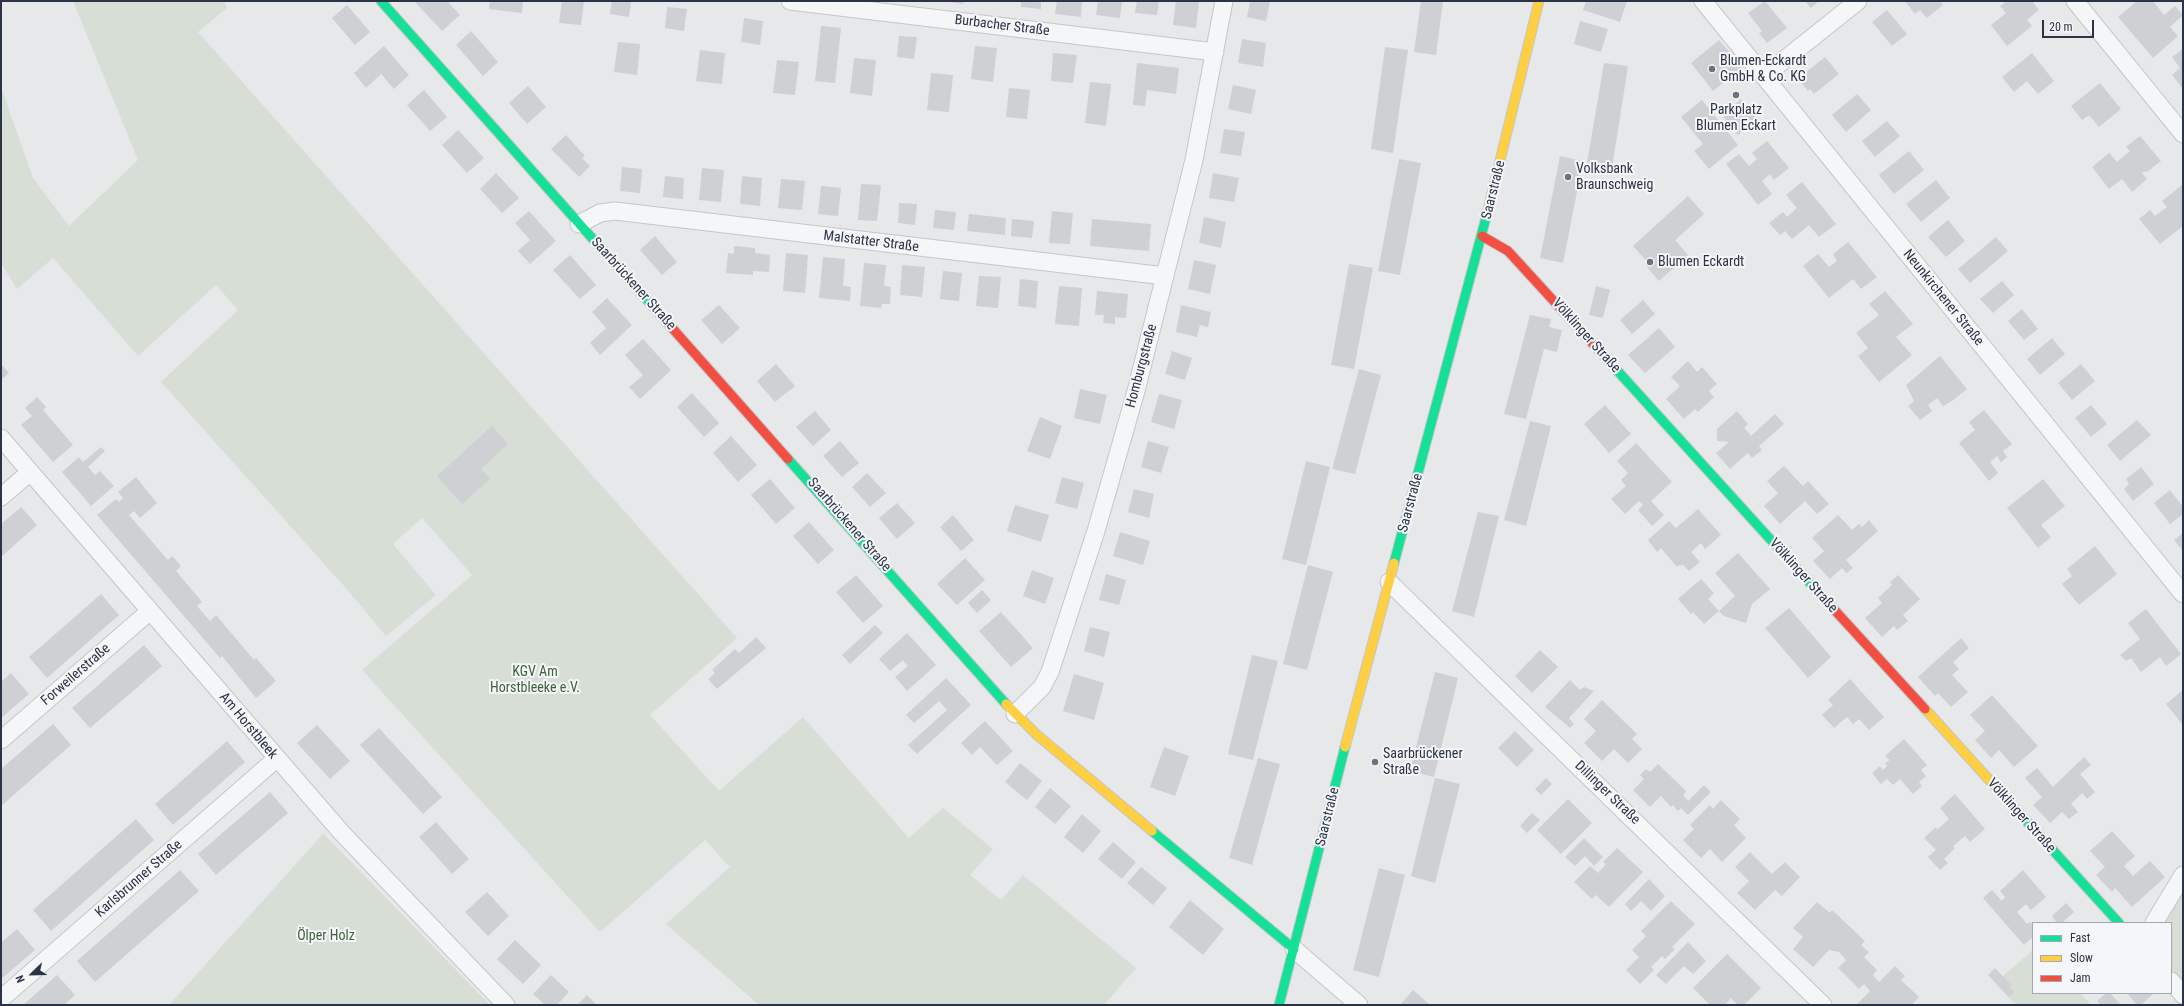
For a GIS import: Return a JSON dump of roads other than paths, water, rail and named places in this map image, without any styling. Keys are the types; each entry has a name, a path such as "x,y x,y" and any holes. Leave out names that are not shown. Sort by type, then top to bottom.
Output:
{"street":[{"name":"Saarbrückener Straße","path":"381,1 1015,714 1037,735 1359,1005"},
{"name":"Burbacher Straße","path":"790,1 1215,52"},
{"name":"Homburgstraße","path":"1015,714 1042,687 1050,672 1100,516 1136,391 1194,160 1224,1"},
{"name":"Saarstraße","path":"1279,1005 1482,236 1539,1"},
{"name":"Neunkirchener Straße","path":"1703,1 2183,594"},
{"path":"1764,76 1858,1"},
{"path":"2076,1 2183,134"},
{"name":"Malstatter Straße","path":"579,224 600,213 615,211 1165,276"},
{"name":"Völklinger Straße","path":"1482,236 1508,251 2118,922"},
{"name":"Am Horstbleek","path":"1,438 276,759 341,832 506,1005"},
{"path":"1,497 30,472"},
{"name":"Dillinger Straße","path":"1390,582 1823,1005"},
{"name":"Forweilerstraße","path":"1,740 150,611"},
{"name":"Karlsbrunner Straße","path":"1,999 276,759"},
{"path":"2155,922 2183,875"},
{"path":"2172,983 2183,995"}],"place":[{"name":"Blumen-Eckardt GmbH & Co. KG","path":"1712,69"},
{"name":"Parkplatz Blumen Eckart","path":"1736,95"},
{"name":"Volksbank Braunschweig","path":"1568,177"},
{"name":"Blumen Eckardt","path":"1650,262"},
{"name":"Saarbrückener Straße","path":"1375,762"}],"park label":[{"name":"KGV Am Horstbleeke e.V.","path":"535,680"},
{"name":"Ölper Holz","path":"326,936"}]}
